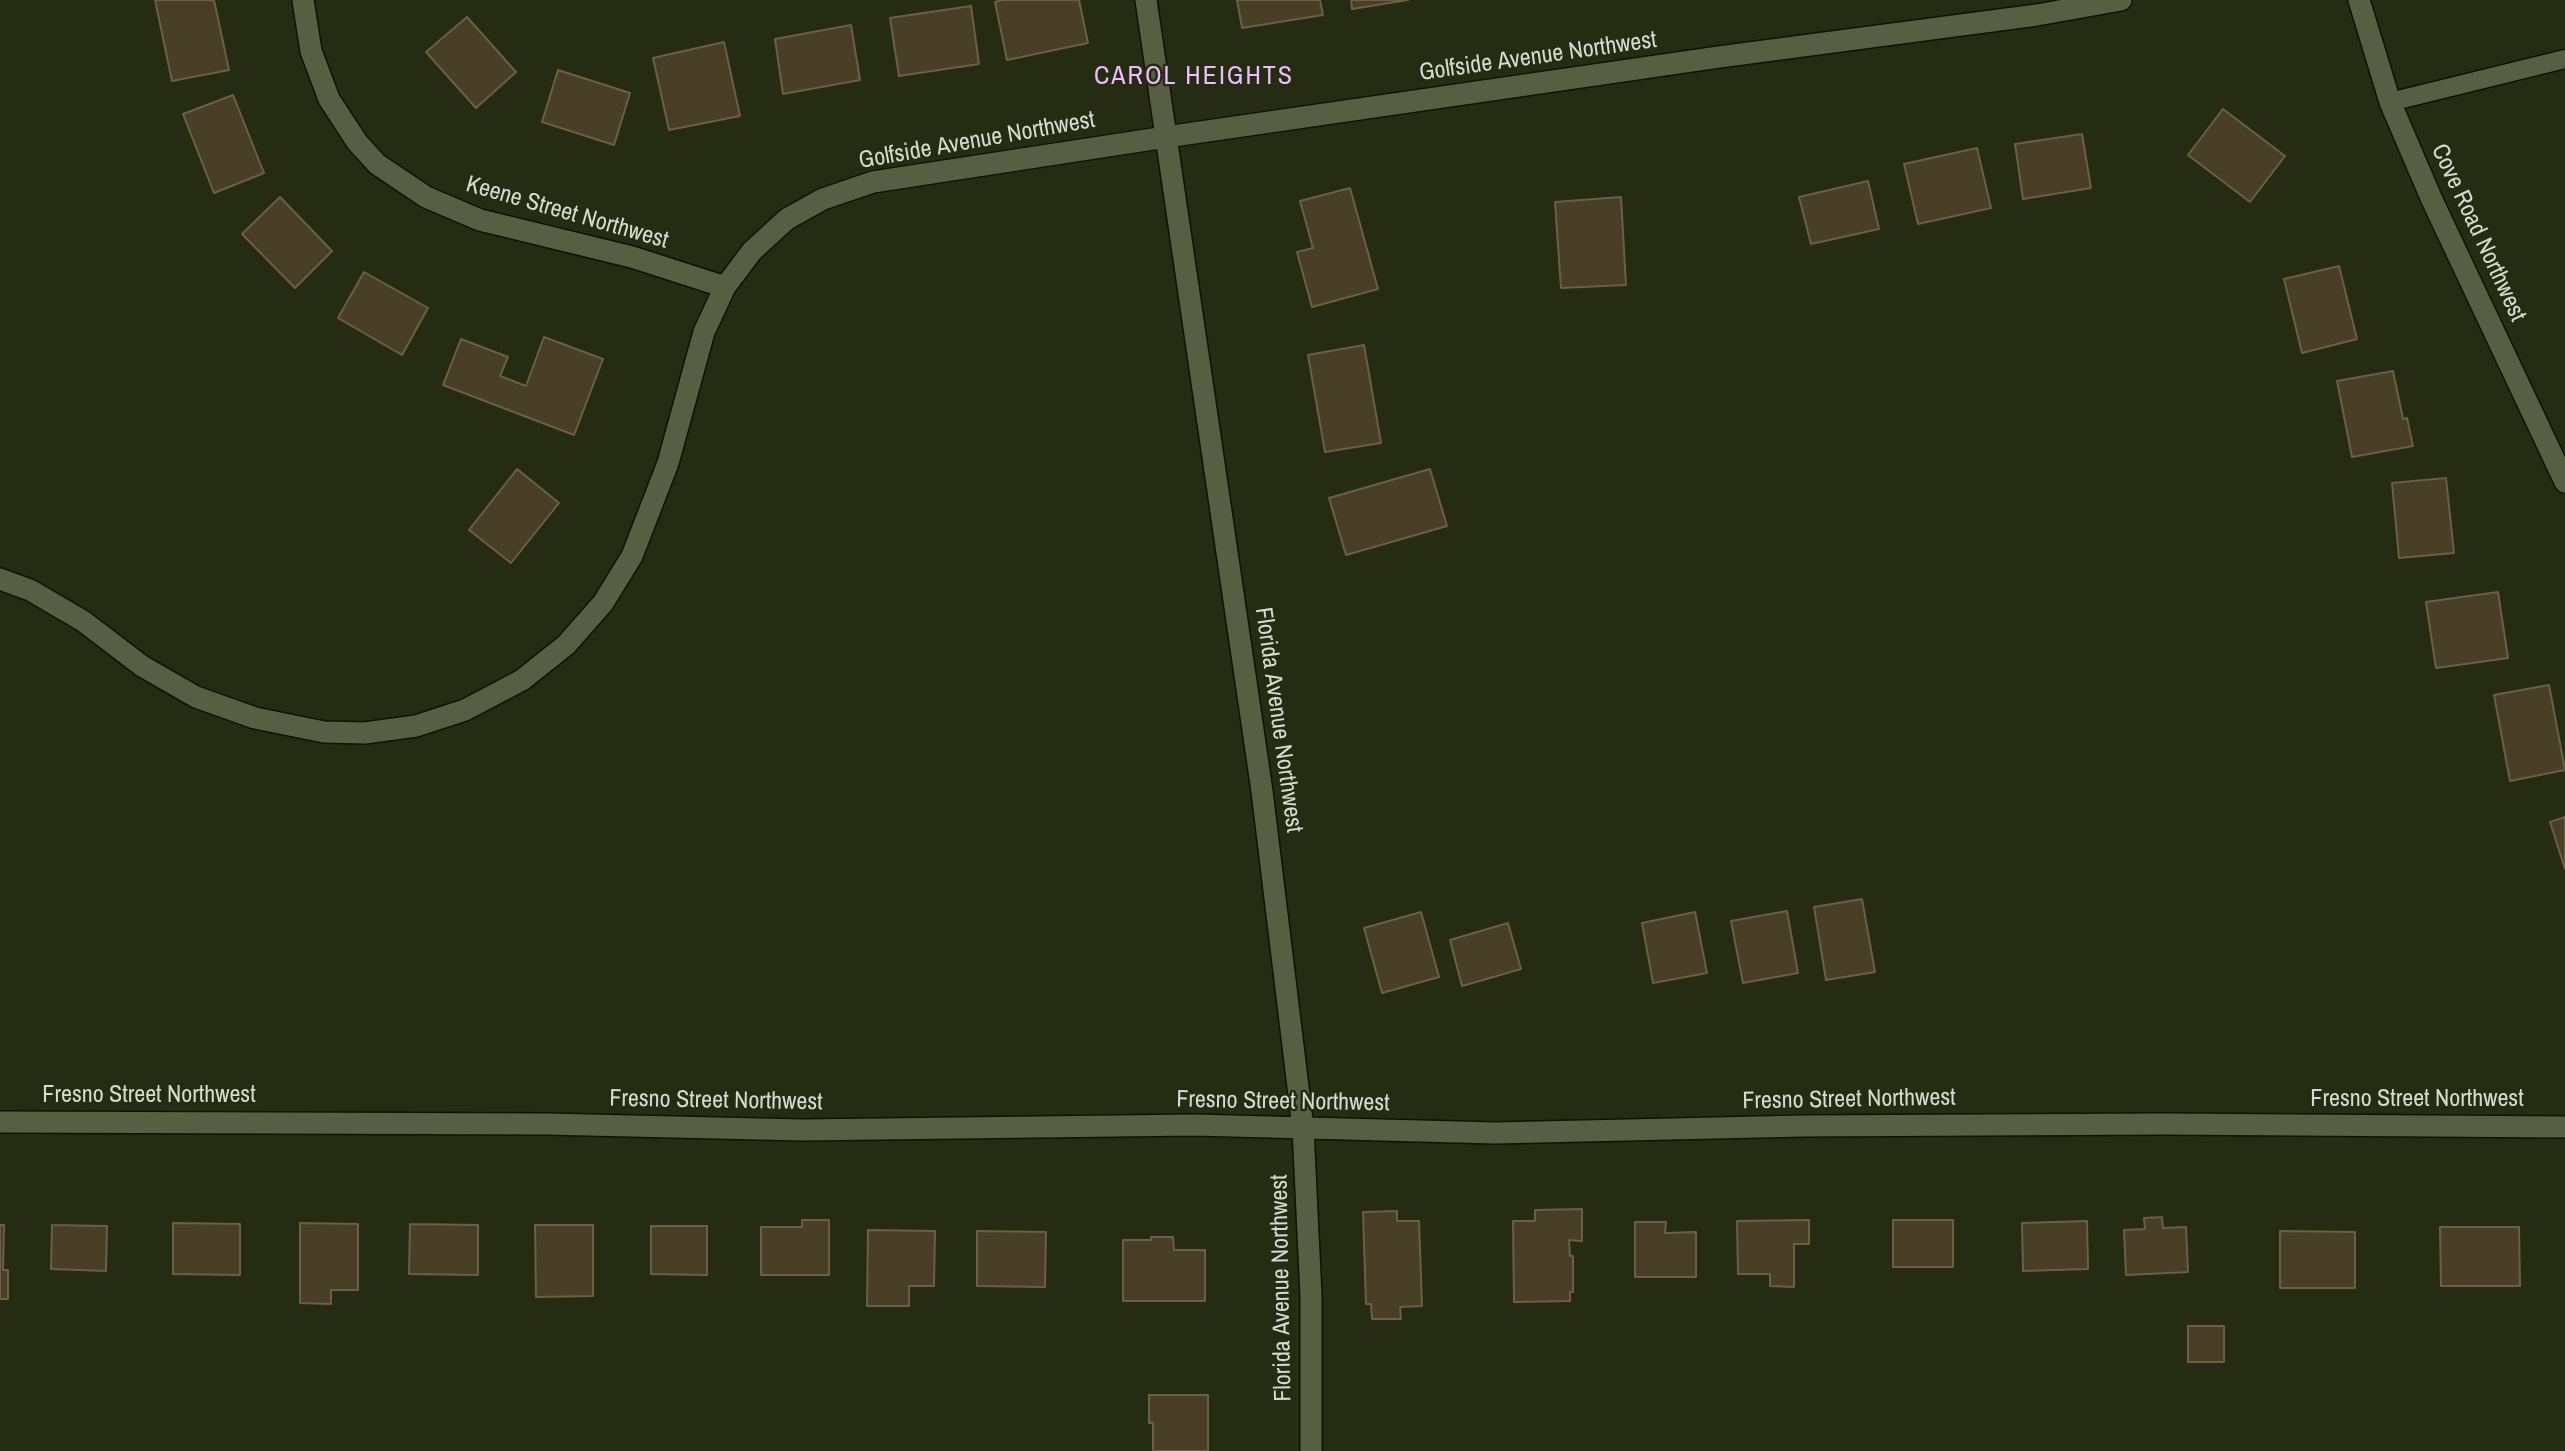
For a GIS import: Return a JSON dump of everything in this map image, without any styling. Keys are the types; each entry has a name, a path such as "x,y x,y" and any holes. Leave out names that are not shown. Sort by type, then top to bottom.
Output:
{"street":[{"name":"Keene Street Northwest","path":"303,0 311,51 330,99 357,142 377,164 426,197 480,220 632,257 725,287"},
{"name":"Florida Avenue Northwest","path":"1146,0 1262,791 1303,1128 1311,1296 1311,1451"},
{"name":"Golfside Avenue Northwest","path":"0,579 30,590 83,621 142,666 196,697 255,718 324,732 365,733 415,726 465,710 522,680 566,645 609,594 632,555 668,463 704,332 725,287 752,251 787,219 823,199 873,182 1166,136 2037,15 2121,0"},
{"name":"Cove Road Northwest","path":"2359,0 2390,102 2432,200 2565,482"},
{"name":"Fresno Street Northwest","path":"0,1122 546,1124 802,1130 1194,1125 1495,1133 1803,1126 2177,1124 2565,1127"}],"lane":[{"path":"2390,102 2565,59"}],"building":[{"path":"155,0 214,0 229,70 172,81"},
{"path":"1079,0 1088,43 1007,60 995,2"},
{"path":"1237,0 1320,0 1323,15 1242,28"},
{"path":"1351,0 1408,0 1352,9"},
{"path":"971,6 979,64 899,76 890,18"},
{"path":"467,17 516,72 476,108 426,52"},
{"path":"851,25 860,80 783,94 775,39"},
{"path":"724,42 740,116 669,130 653,58"},
{"path":"558,70 630,93 614,145 542,122"},
{"path":"233,95 264,173 214,193 183,114"},
{"path":"2223,109 2285,156 2250,202 2188,155"},
{"path":"2082,134 2091,188 2023,199 2015,144"},
{"path":"1977,148 1991,208 1918,224 1904,164"},
{"path":"1868,181 1879,229 1811,244 1799,197"},
{"path":"1350,188 1378,289 1312,307 1297,252 1313,248 1300,201"},
{"path":"280,197 332,251 295,288 242,234"},
{"path":"1621,197 1626,285 1561,288 1555,202"},
{"path":"2339,266 2357,339 2302,353 2284,279"},
{"path":"364,272 428,308 402,355 338,318"},
{"path":"544,337 603,359 574,435 443,385 461,339 508,357 500,376 526,386"},
{"path":"1364,345 1381,443 1325,452 1308,355"},
{"path":"2393,371 2403,419 2407,418 2413,446 2352,457 2337,381"},
{"path":"517,469 559,503 511,563 469,530"},
{"path":"1430,469 1447,526 1346,555 1329,498"},
{"path":"2446,478 2454,553 2399,558 2392,483"},
{"path":"2498,592 2508,658 2436,668 2426,602"},
{"path":"2549,685 2565,770 2510,781 2494,695"},
{"path":"2565,817 2565,869 2550,822"},
{"path":"1862,899 1875,972 1826,980 1814,907"},
{"path":"1787,911 1798,973 1743,983 1731,921"},
{"path":"1421,912 1439,977 1382,993 1364,928"},
{"path":"1695,912 1707,973 1653,983 1642,923"},
{"path":"1508,923 1521,969 1462,986 1450,940"},
{"path":"1582,1209 1582,1241 1569,1240 1570,1256 1573,1256 1573,1292 1570,1292 1570,1301 1514,1302 1513,1221 1535,1221 1535,1210"},
{"path":"1397,1211 1397,1221 1419,1221 1422,1306 1400,1307 1401,1319 1372,1319 1371,1304 1366,1304 1363,1212"},
{"path":"2162,1217 2163,1228 2186,1227 2188,1272 2126,1275 2124,1230 2145,1229 2144,1218"},
{"path":"802,1220 829,1220 829,1275 761,1275 761,1227 802,1227"},
{"path":"1809,1220 1809,1244 1794,1244 1794,1287 1770,1286 1770,1274 1738,1274 1737,1221"},
{"path":"1893,1220 1953,1220 1953,1267 1893,1267"},
{"path":"2087,1221 2088,1269 2023,1271 2022,1223"},
{"path":"1635,1222 1666,1222 1665,1233 1696,1232 1696,1277 1635,1277"},
{"path":"173,1223 240,1224 240,1275 173,1274"},
{"path":"300,1223 358,1224 358,1290 331,1290 331,1304 300,1303"},
{"path":"410,1224 478,1225 478,1275 409,1274"},
{"path":"0,1225 4,1225 3,1270 8,1270 8,1299 0,1299"},
{"path":"52,1225 107,1226 106,1271 51,1269"},
{"path":"535,1225 593,1225 593,1296 536,1297"},
{"path":"651,1226 707,1226 707,1275 651,1274"},
{"path":"2440,1227 2519,1227 2520,1286 2441,1286"},
{"path":"868,1230 935,1231 934,1286 909,1286 909,1306 867,1306"},
{"path":"977,1231 1046,1232 1045,1287 977,1286"},
{"path":"2280,1231 2355,1232 2355,1288 2280,1288"},
{"path":"1151,1237 1173,1237 1174,1250 1205,1250 1205,1301 1123,1301 1123,1240 1151,1240"},
{"path":"2188,1326 2224,1326 2224,1362 2188,1362"},
{"path":"1149,1395 1208,1395 1208,1451 1153,1451"}],"district":[{"name":"CAROL HEIGHTS","path":"1194,77"}]}
